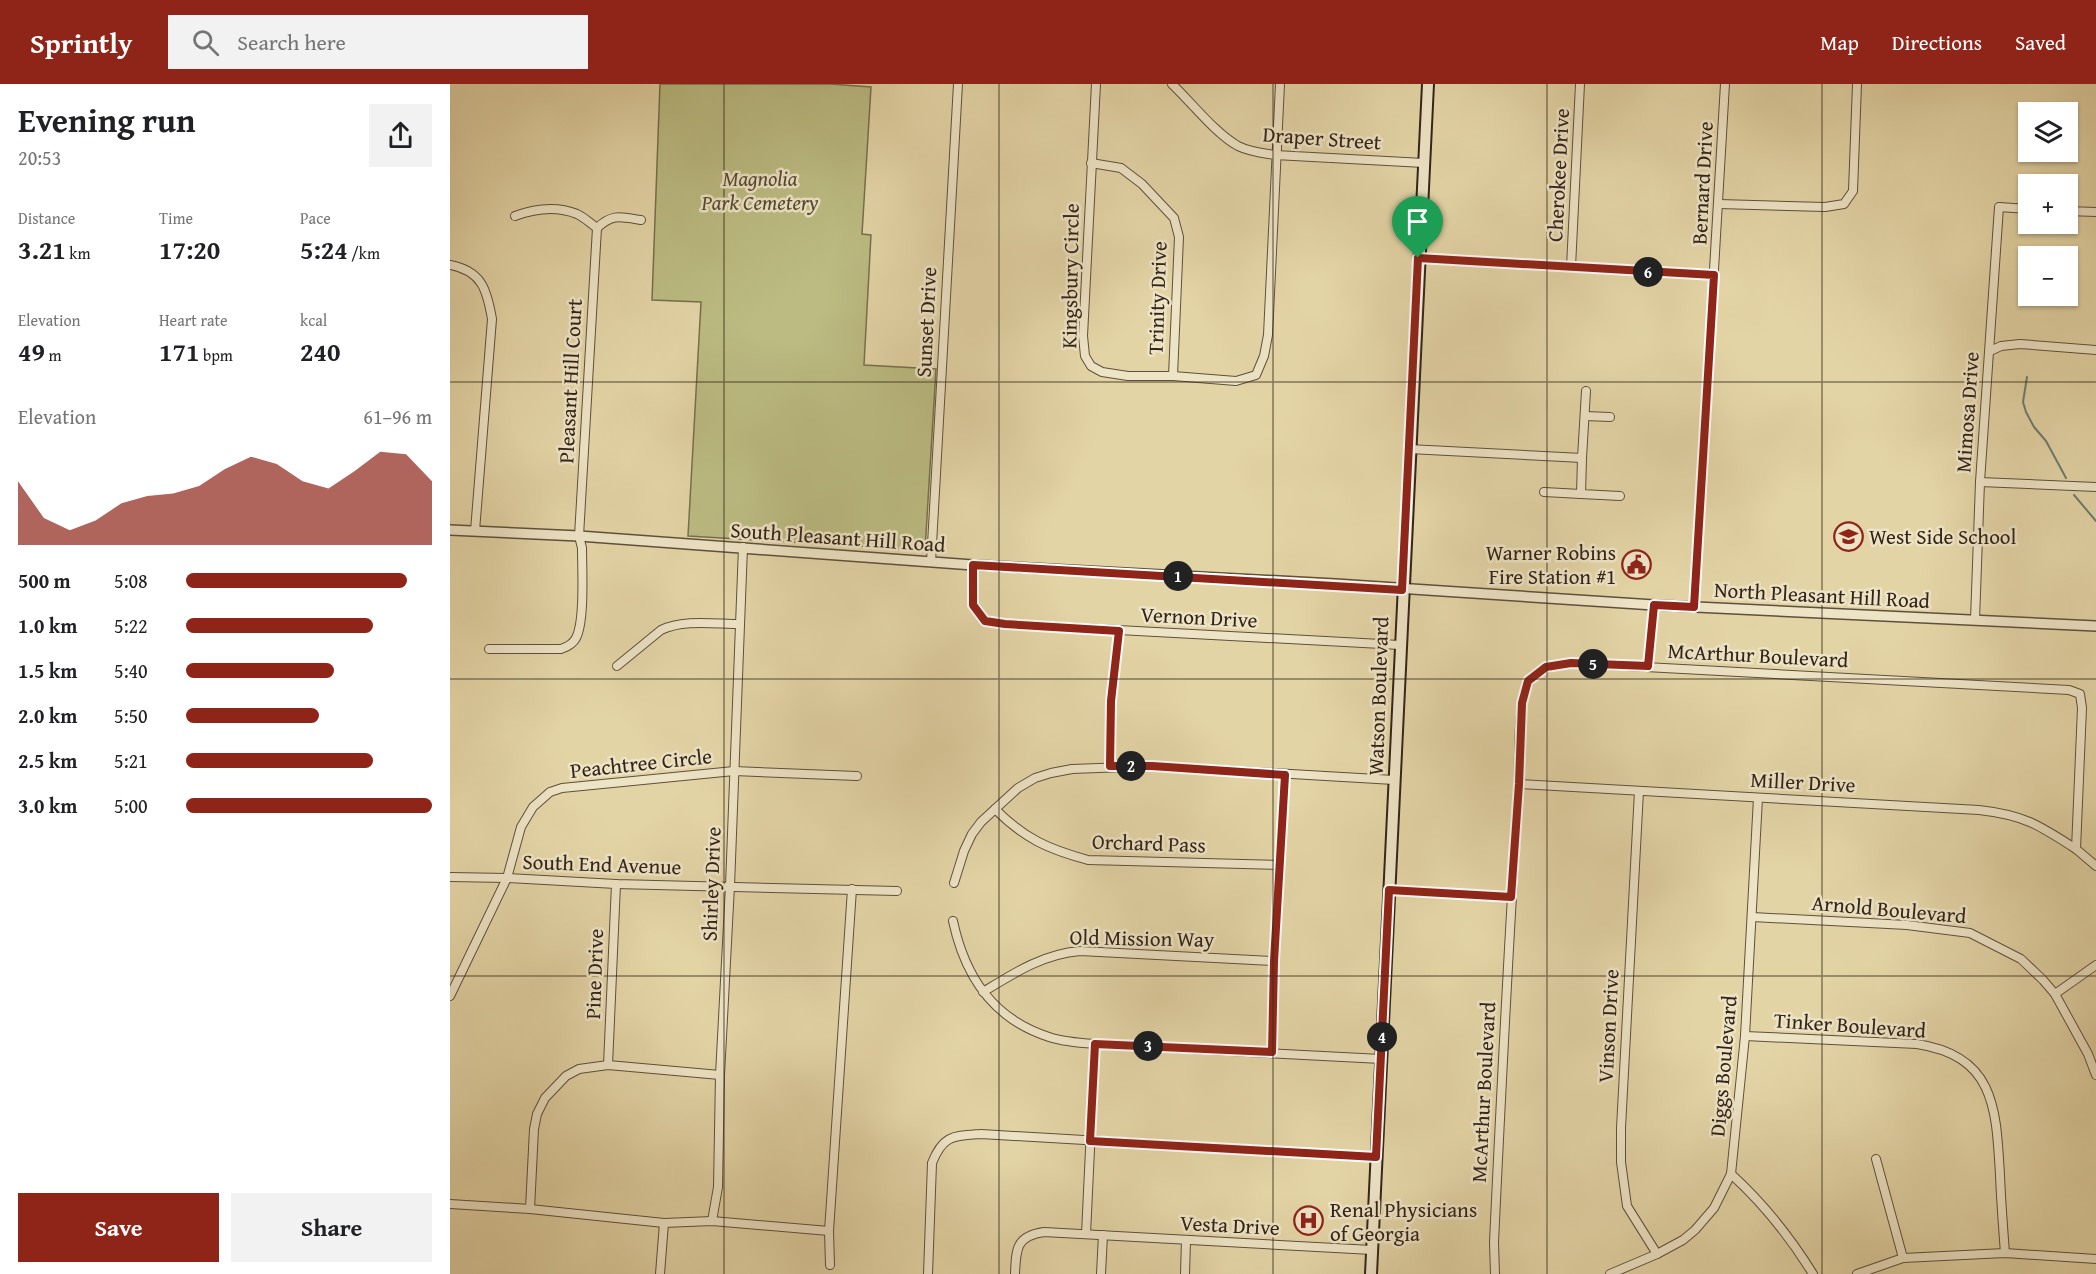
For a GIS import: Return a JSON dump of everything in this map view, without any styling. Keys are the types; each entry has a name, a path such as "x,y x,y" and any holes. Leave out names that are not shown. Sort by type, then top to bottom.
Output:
{"main road":[{"name":"Watson Boulevard","path":"1371,1274 1428,84"}],"street":[{"name":"Sunset Drive","path":"931,562 958,84"},
{"name":"Kingsbury Circle","path":"1096,84 1083,336 1085,356 1091,366 1102,372 1128,376 1173,376 1236,381 1256,375 1264,356 1268,335 1280,84"},
{"name":"Draper Street","path":"1172,84 1225,137 1239,147 1275,155 1424,163"},
{"name":"Cherokee Drive","path":"1571,267 1580,84"},
{"name":"Bernard Drive","path":"1694,607 1725,84"},
{"path":"1719,204 1825,207 1844,204 1853,191 1857,84"},
{"name":"Trinity Drive","path":"1091,163 1121,168 1142,184 1174,218 1179,237 1173,376"},
{"name":"Mimosa Drive","path":"1975,620 1980,482 1999,207 2018,208"},
{"path":"515,216 532,210 548,209 578,214 597,228 608,218 619,216 641,220"},
{"path":"2078,211 2096,212"},
{"name":"Pleasant Hill Court","path":"489,649 561,649 568,647 576,639 580,625 582,548 579,536 597,228"},
{"path":"1418,258 1714,275"},
{"path":"450,265 464,267 483,284 488,296 492,319 475,531"},
{"path":"1990,351 2001,346 2019,344 2096,350"},
{"path":"1581,494 1586,392"},
{"path":"1585,416 1610,417"},
{"path":"1409,449 1582,458"},
{"path":"1980,482 2096,487"},
{"path":"1544,492 1620,496"},
{"name":"South Pleasant Hill Road","path":"450,530 579,536 973,565 1402,590"},
{"name":"Shirley Drive","path":"712,1221 718,1187 720,1075 743,548"},
{"name":"Vernon Drive","path":"973,565 973,605 985,621 1119,631 1400,645"},
{"name":"North Pleasant Hill Road","path":"1402,590 1654,605 2096,626"},
{"path":"1648,666 1654,605"},
{"path":"617,666 661,630 668,627 679,624 740,624"},
{"path":"1110,766 1111,701 1119,631"},
{"name":"McArthur Boulevard","path":"1496,1274 1494,1242 1522,703 1528,681 1546,667 1571,663 1648,666 2069,690 2080,694 2082,708 2076,849"},
{"path":"954,883 958,865 972,834 1004,798 1035,778 1072,768 1152,766 1394,780"},
{"name":"Peachtree Circle","path":"450,996 507,878 521,827 533,807 550,792 562,788 734,771 857,776"},
{"path":"1272,1052 1274,961 1285,775"},
{"name":"Miller Drive","path":"1519,784 2004,813 2036,823 2076,849"},
{"name":"Vinson Drive","path":"1639,791 1621,1162 1627,1206 1657,1254"},
{"name":"Diggs Boulevard","path":"1610,1274 1683,1240 1714,1208 1731,1174 1745,1036 1758,798"},
{"name":"Orchard Pass","path":"995,809 1015,829 1039,843 1062,853 1088,860 1280,866"},
{"path":"2076,849 2096,866"},
{"name":"South End Avenue","path":"450,877 616,884 897,891"},
{"name":"Pine Drive","path":"608,1065 616,884"},
{"path":"830,1265 829,1232 852,889"},
{"path":"1389,890 1511,897"},
{"name":"Arnold Boulevard","path":"1752,917 1907,925 1970,933 2021,959 2055,994 2088,1054 2096,1075"},
{"path":"953,921 964,960 972,978 983,992 1005,1014 1035,1032 1052,1038 1095,1044 1381,1059"},
{"name":"Old Mission Way","path":"983,992 1024,967 1050,956 1068,952 1274,961"},
{"path":"2055,994 2096,965"},
{"name":"Tinker Boulevard","path":"1745,1036 1917,1044 1955,1055 1962,1060 1982,1079 1994,1110 1998,1133 2005,1253"},
{"path":"1086,1234 1095,1044"},
{"path":"530,1209 534,1129 537,1114 545,1098 558,1083 579,1069 608,1065 720,1075"},
{"path":"928,1274 932,1162 938,1147 957,1136 981,1134 1376,1157"},
{"path":"1876,1159 1903,1258"},
{"path":"1731,1174 1753,1194 1798,1250 1813,1274"},
{"path":"450,1204 530,1209 664,1223 712,1221 829,1232"},
{"path":"660,1274 664,1223"},
{"name":"Vesta Drive","path":"1015,1274 1016,1251 1020,1243 1028,1235 1044,1232 1372,1250"},
{"path":"1101,1274 1102,1236"},
{"path":"1185,1274 1186,1240"},
{"path":"1857,1274 1903,1258 2005,1253 2096,1259"}],"green space":[{"name":"Magnolia Park Cemetery","path":"660,84 830,84 871,87 862,234 871,235 864,365 936,369 925,550 688,536 701,302 652,300"}],"waterway":[{"path":"2027,377 2023,402 2026,412 2034,427 2046,441 2066,478"},
{"path":"2074,495 2096,521"}],"place":[{"name":"West Side School","path":"1848,536"},
{"name":"Warner Robins Fire Station #1","path":"1637,564"},
{"name":"Renal Physicians of Georgia","path":"1309,1221"}],"route":[{"path":"1418,258 1714,275 1694,607 1654,605 1648,666 1571,663 1546,667 1528,681 1522,703 1511,897 1389,890 1376,1157 1090,1141 1095,1044 1272,1052 1274,961 1285,775 1152,766 1110,766 1111,701 1119,631 985,621 973,605 973,565 1402,590 1418,258"}]}
